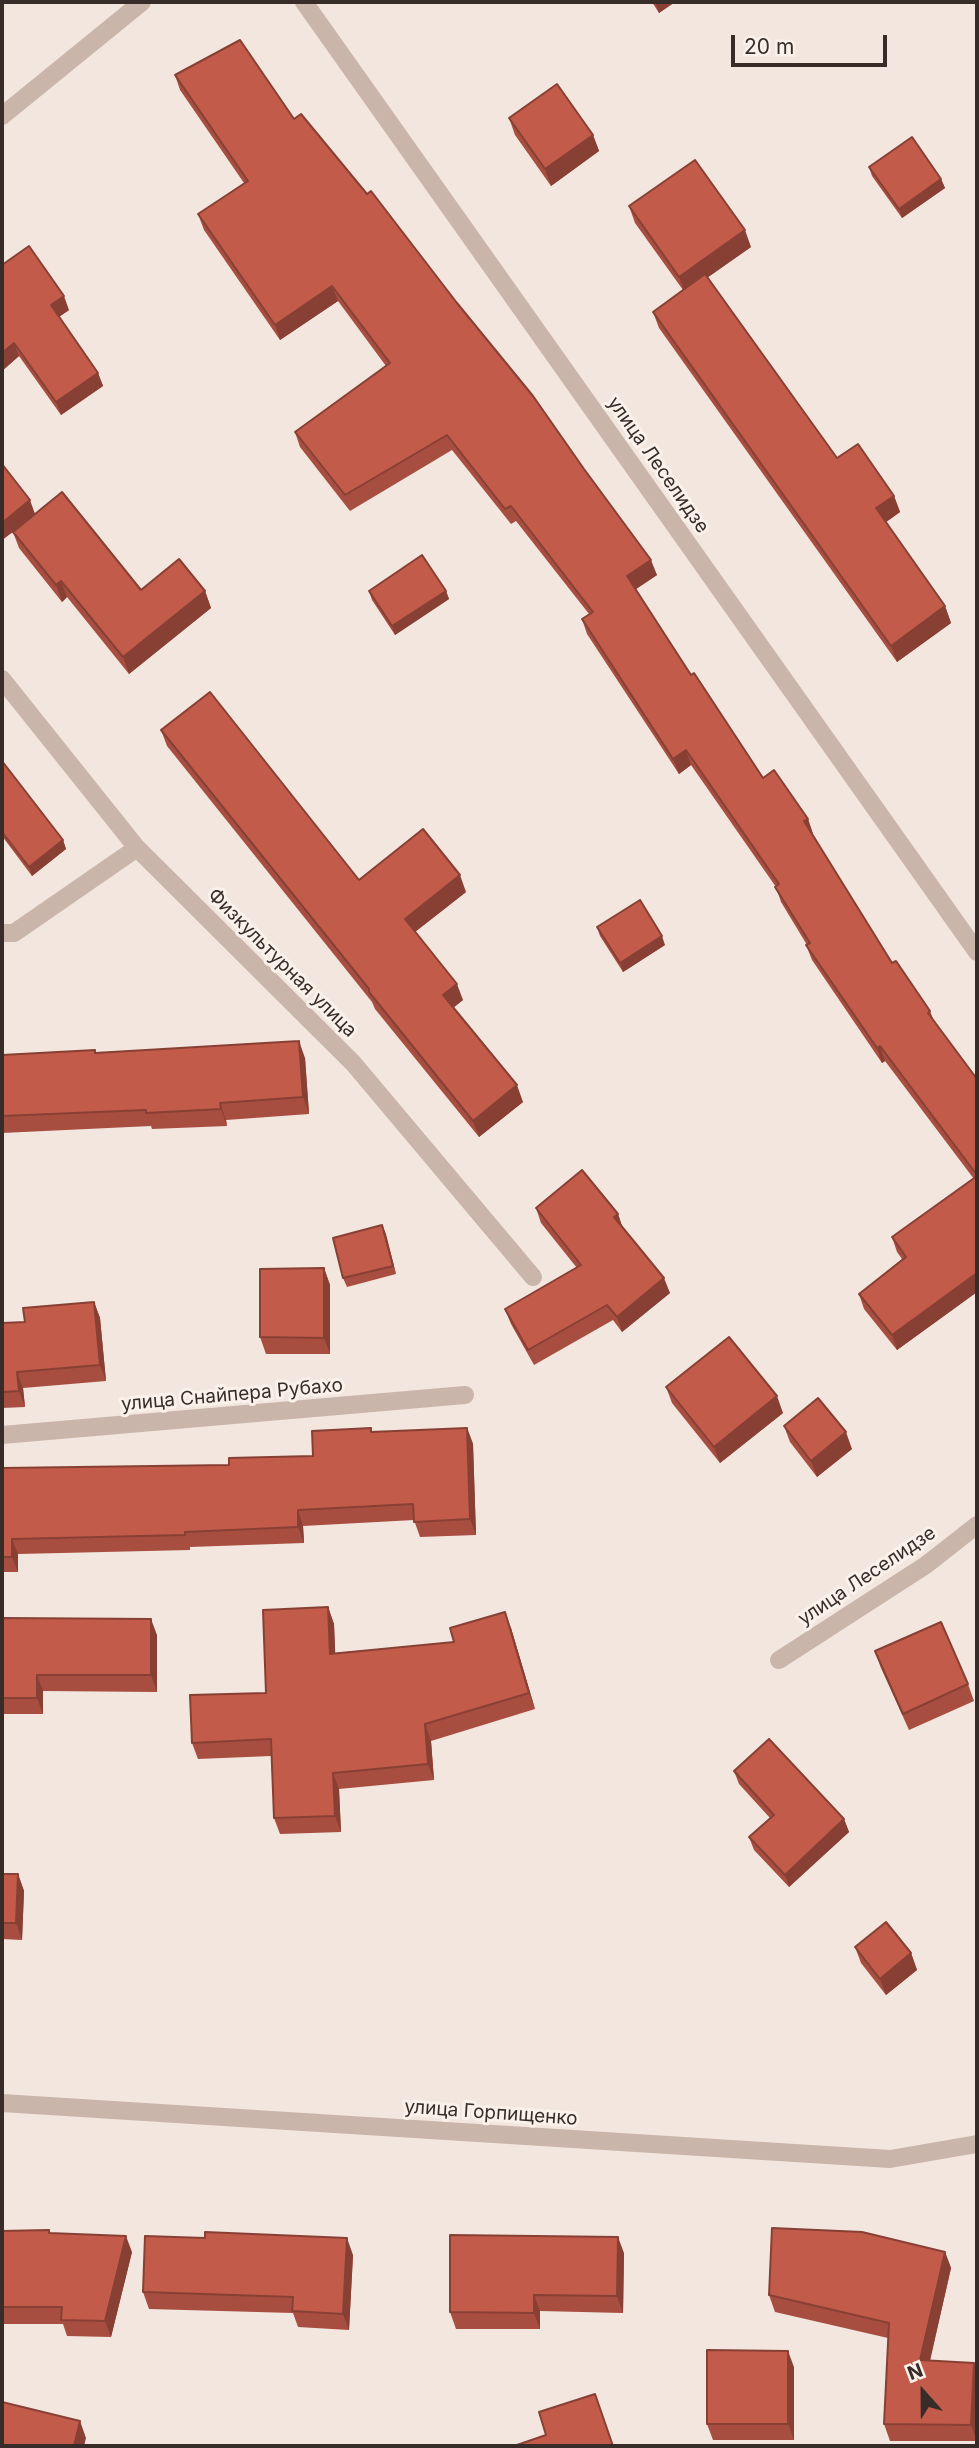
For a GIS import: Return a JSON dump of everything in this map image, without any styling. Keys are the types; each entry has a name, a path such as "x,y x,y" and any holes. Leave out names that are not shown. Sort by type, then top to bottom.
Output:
{"street":[{"path":"2,116 142,2"},
{"name":"улица Леселидзе","path":"304,2 977,952"},
{"name":"Физкультурная улица","path":"2,679 136,848 353,1063 533,1276"},
{"path":"2,933 13,933 136,848"},
{"name":"улица Снайпера Рубахо","path":"2,1435 465,1395"},
{"name":"улица Леселидзе","path":"779,1660 926,1565 977,1525"},
{"name":"улица Горпищенко","path":"2,2103 890,2160 977,2144"}],"building":[{"path":"240,40 294,119 301,114 367,194 371,191 533,396 651,560 627,576 691,675 694,673 763,778 774,770 808,819 804,821 892,963 896,961 930,1011 928,1013 977,1079 977,1175 880,1046 877,1048 806,945 810,943 775,887 779,884 686,750 673,759 582,619 593,612 511,506 505,509 447,435 345,495 295,432 390,363 332,286 275,325 198,214 248,181 175,75"},
{"path":"557,84 593,135 545,169 509,118"},
{"path":"912,137 941,179 899,209 869,167"},
{"path":"695,160 745,230 679,277 629,206"},
{"path":"29,246 64,296 51,305 98,373 56,402 14,343 2,353 2,265"},
{"path":"705,274 837,458 858,444 894,496 876,508 945,606 891,646 653,312"},
{"path":"2,464 30,500 2,523"},
{"path":"62,492 141,590 179,559 205,591 123,657 61,581 56,585 13,532"},
{"path":"422,555 446,591 392,626 369,591"},
{"path":"210,692 359,880 423,829 460,875 405,919 457,984 443,995 517,1085 473,1121 161,730"},
{"path":"2,761 63,840 29,867 2,832"},
{"path":"640,900 662,936 620,963 597,927"},
{"path":"299,1041 303,1097 220,1103 221,1109 2,1116 2,1055 95,1050 95,1053"},
{"path":"582,1170 618,1214 614,1217 664,1278 617,1317 607,1305 528,1350 505,1309 581,1265 536,1208"},
{"path":"977,1176 977,1273 892,1335 859,1294 906,1257 892,1237"},
{"path":"382,1225 393,1266 343,1278 333,1238"},
{"path":"324,1268 324,1338 260,1337 260,1269"},
{"path":"94,1302 100,1365 17,1372 19,1391 2,1392 2,1323 25,1322 23,1308"},
{"path":"729,1337 777,1396 714,1447 666,1387"},
{"path":"818,1398 846,1432 811,1461 784,1426"},
{"path":"371,1428 371,1432 467,1428 470,1519 414,1522 413,1504 298,1510 298,1527 185,1532 185,1535 12,1539 12,1557 2,1557 2,1468 229,1465 229,1458 313,1456 312,1431"},
{"path":"328,1607 330,1654 454,1642 450,1628 505,1612 529,1693 425,1724 428,1764 333,1773 335,1816 274,1818 271,1739 192,1743 190,1695 266,1693 263,1610"},
{"path":"2,1618 151,1619 151,1675 37,1675 37,1698 2,1698"},
{"path":"941,1622 968,1684 903,1714 875,1651"},
{"path":"769,1739 844,1819 785,1875 749,1837 774,1815 734,1771"},
{"path":"2,1874 18,1874 16,1923 2,1923"},
{"path":"886,1922 911,1953 880,1979 855,1947"},
{"path":"772,2228 862,2232 945,2252 920,2360 974,2363 971,2425 884,2424 889,2323 769,2295"},
{"path":"49,2230 49,2233 126,2236 105,2321 61,2320 62,2307 2,2307 2,2231"},
{"path":"205,2232 347,2238 343,2314 292,2311 293,2297 143,2292 145,2236 205,2238"},
{"path":"450,2235 618,2237 617,2296 534,2295 534,2313 450,2312"},
{"path":"707,2350 788,2351 788,2424 707,2424"},
{"path":"595,2394 613,2446 514,2446 546,2435 539,2412"},
{"path":"2,2402 80,2421 74,2446 2,2446"}]}
